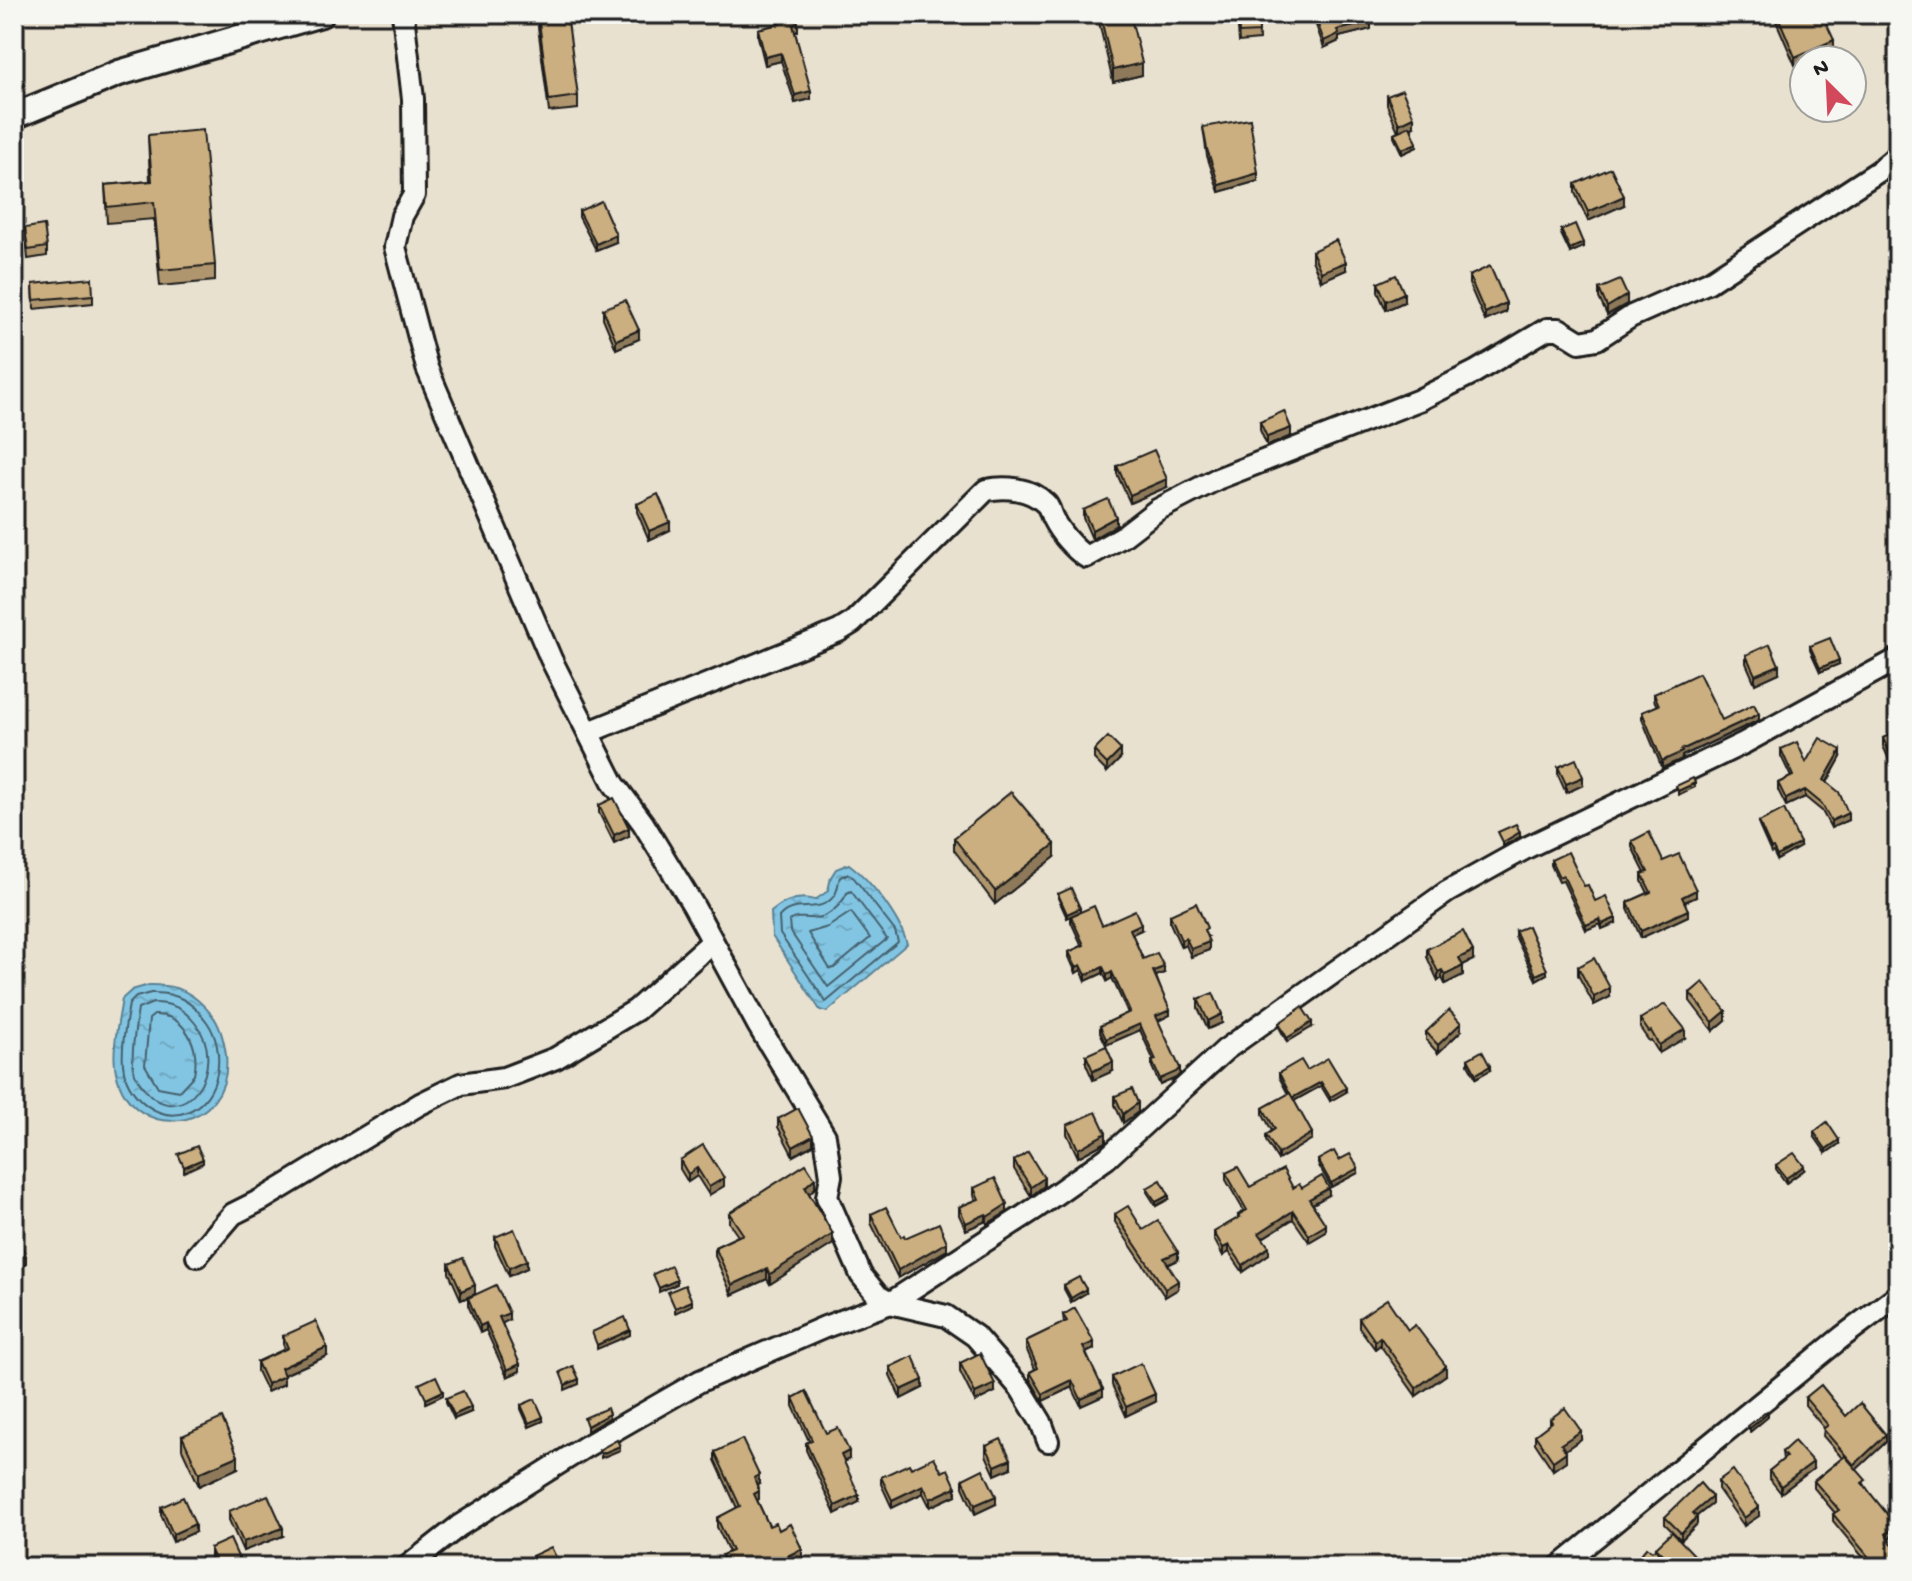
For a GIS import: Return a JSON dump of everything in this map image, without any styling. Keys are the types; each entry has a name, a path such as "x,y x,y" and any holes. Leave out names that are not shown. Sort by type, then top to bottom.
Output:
{"street":[{"path":"14,116 119,73 321,14"},
{"path":"403,14 413,99 414,195 402,216 395,247 427,368 551,659 614,784 643,823 825,1136 831,1176 827,1197 861,1275 878,1296 890,1303 946,1316 975,1336 1021,1389 1041,1422 1048,1441"},
{"path":"589,732 839,631 860,616 986,490 1001,487 1026,491 1047,504 1053,520 1078,552 1086,557 1092,555 1157,510 1217,479 1419,400 1475,372 1547,329 1559,329 1580,342 1597,339 1632,316 1709,282 1879,171 1898,155"},
{"path":"407,1567 459,1526 585,1447 700,1381 825,1327 890,1303 1107,1158 1225,1050 1447,892 1528,847 1756,736 1898,659"},
{"path":"197,1256 233,1214 420,1104 461,1084 504,1078 556,1058 636,1010 712,942"},
{"path":"1559,1567 1830,1346 1898,1295"}],"water":[{"path":"849,864 884,901 907,944 827,1012 820,1010 772,936 771,912 792,900 815,900 828,891 836,869"},
{"path":"149,985 177,988 192,996 215,1019 223,1039 226,1055 224,1081 214,1100 199,1114 180,1120 160,1120 141,1112 126,1096 116,1072 115,1045 122,999 132,990"}],"building":[{"path":"538,14 567,14 578,96 549,100"},
{"path":"778,14 796,14 798,23 793,25 811,91 795,95 781,53 765,57 758,29 780,24"},
{"path":"1100,14 1130,14 1142,63 1113,70"},
{"path":"1238,14 1258,14 1259,32 1239,33"},
{"path":"1314,14 1369,14 1371,22 1337,30 1339,34 1324,41"},
{"path":"1777,14 1822,14 1834,40 1825,44 1790,44"},
{"path":"1402,90 1414,117 1399,124 1387,96"},
{"path":"1250,119 1258,173 1219,185 1203,127"},
{"path":"1410,126 1417,143 1402,149 1394,133"},
{"path":"203,130 215,265 160,270 154,202 107,207 105,185 152,181 148,135"},
{"path":"1611,168 1624,196 1588,212 1575,184"},
{"path":"601,201 616,235 596,244 579,211"},
{"path":"1575,224 1583,243 1570,249 1561,230"},
{"path":"44,225 47,247 28,250 25,228"},
{"path":"1336,240 1346,262 1321,272 1312,251"},
{"path":"1490,266 1506,303 1485,313 1469,276"},
{"path":"1396,275 1404,293 1386,301 1378,283"},
{"path":"92,278 93,295 34,300 33,284"},
{"path":"1620,280 1627,295 1607,307 1599,289"},
{"path":"625,300 639,330 616,340 603,309"},
{"path":"1284,411 1291,428 1267,437 1260,422"},
{"path":"1154,450 1167,479 1130,495 1117,466"},
{"path":"658,494 670,522 649,531 637,504"},
{"path":"1108,499 1116,517 1092,530 1083,510"},
{"path":"1830,638 1839,660 1820,668 1810,646"},
{"path":"1770,644 1779,665 1755,675 1746,655"},
{"path":"1699,673 1722,720 1754,704 1759,714 1662,761 1642,712 1659,705 1654,694"},
{"path":"1898,731 1898,760 1894,762 1883,738"},
{"path":"1108,737 1121,750 1107,764 1094,751"},
{"path":"1820,738 1841,750 1824,780 1839,792 1848,813 1831,821 1822,804 1805,790 1786,799 1778,783 1793,776 1781,749 1797,742 1806,762"},
{"path":"1576,759 1583,777 1566,784 1558,767"},
{"path":"1693,778 1695,783 1678,791 1676,786"},
{"path":"1011,792 1055,844 995,891 954,838"},
{"path":"614,798 629,828 614,835 599,805"},
{"path":"1784,809 1800,843 1777,856 1759,822"},
{"path":"1516,824 1520,832 1503,842 1498,832"},
{"path":"1649,832 1663,861 1679,854 1696,890 1682,897 1688,910 1641,931 1628,902 1651,892 1642,874 1648,872 1632,841"},
{"path":"1568,852 1584,886 1588,885 1595,901 1606,896 1616,918 1602,924 1600,919 1586,925 1563,875 1559,877 1551,860"},
{"path":"1071,888 1080,908 1067,914 1058,894"},
{"path":"1196,903 1207,928 1204,930 1209,942 1191,949 1186,938 1181,940 1170,915"},
{"path":"1094,906 1102,925 1135,910 1141,924 1130,929 1143,959 1157,953 1164,967 1153,971 1170,1010 1156,1016 1180,1068 1160,1079 1152,1061 1156,1060 1140,1024 1106,1039 1100,1026 1130,1012 1112,972 1107,975 1103,967 1086,975 1081,965 1076,967 1069,952 1084,945 1071,916"},
{"path":"1528,926 1547,970 1536,975 1515,931"},
{"path":"1463,931 1473,951 1459,958 1463,966 1445,975 1442,970 1438,972 1427,949"},
{"path":"1594,958 1610,988 1594,997 1578,967"},
{"path":"1703,982 1726,1011 1713,1022 1690,993"},
{"path":"1213,993 1222,1014 1208,1021 1198,999"},
{"path":"1665,1004 1685,1029 1659,1045 1640,1019"},
{"path":"1302,1007 1312,1022 1287,1038 1279,1023"},
{"path":"1449,1010 1461,1023 1438,1045 1426,1032"},
{"path":"1106,1046 1113,1062 1093,1071 1086,1055"},
{"path":"1482,1051 1490,1066 1476,1074 1468,1059"},
{"path":"1328,1058 1346,1088 1330,1097 1321,1082 1292,1098 1279,1073 1301,1060 1307,1070"},
{"path":"1132,1089 1138,1103 1123,1114 1115,1096"},
{"path":"1290,1093 1312,1133 1278,1154 1266,1135 1275,1129 1263,1108"},
{"path":"798,1108 813,1136 793,1147 778,1119"},
{"path":"1096,1112 1106,1133 1078,1149 1067,1125"},
{"path":"1827,1122 1839,1140 1826,1149 1814,1132"},
{"path":"703,1145 724,1178 709,1187 697,1168 688,1174 680,1160"},
{"path":"197,1146 203,1159 184,1167 178,1154"},
{"path":"1334,1151 1339,1160 1350,1154 1358,1168 1331,1183 1318,1160"},
{"path":"1028,1152 1044,1178 1031,1187 1014,1161"},
{"path":"1794,1153 1804,1166 1786,1178 1776,1165"},
{"path":"806,1164 815,1178 805,1187 833,1234 770,1274 767,1269 732,1285 715,1247 743,1234 729,1213"},
{"path":"1238,1167 1250,1187 1283,1169 1293,1188 1299,1184 1302,1188 1322,1176 1329,1188 1309,1199 1326,1225 1309,1235 1293,1211 1259,1233 1269,1247 1243,1265 1229,1245 1223,1248 1214,1232 1247,1210 1226,1173"},
{"path":"995,1178 1007,1204 987,1217 986,1214 966,1223 959,1207 979,1199 974,1188"},
{"path":"1161,1180 1169,1195 1156,1202 1147,1188"},
{"path":"1128,1206 1143,1230 1158,1221 1178,1252 1164,1258 1178,1281 1165,1289 1115,1214"},
{"path":"886,1207 901,1237 939,1223 947,1242 898,1270 871,1214"},
{"path":"14,1228 26,1256 14,1261"},
{"path":"514,1229 527,1260 509,1268 495,1237"},
{"path":"463,1258 475,1285 461,1291 449,1264"},
{"path":"671,1266 677,1280 659,1288 653,1274"},
{"path":"1079,1277 1086,1289 1071,1298 1064,1285"},
{"path":"496,1285 509,1313 499,1317 520,1364 507,1370 486,1323 480,1326 468,1298"},
{"path":"685,1285 692,1301 675,1308 668,1292"},
{"path":"1387,1299 1408,1330 1415,1325 1446,1366 1416,1388 1380,1337 1375,1341 1359,1318"},
{"path":"1075,1308 1094,1342 1083,1347 1103,1389 1081,1399 1072,1380 1043,1394 1030,1372 1038,1368 1026,1341 1067,1321 1063,1315"},
{"path":"625,1317 630,1330 597,1345 592,1332"},
{"path":"316,1321 327,1347 281,1368 284,1376 267,1384 257,1362 288,1348 283,1336"},
{"path":"980,1353 995,1384 975,1393 960,1363"},
{"path":"913,1356 923,1380 901,1390 890,1367"},
{"path":"1141,1363 1155,1394 1126,1407 1112,1377"},
{"path":"573,1366 579,1379 565,1385 560,1372"},
{"path":"436,1376 443,1391 426,1399 419,1384"},
{"path":"1821,1385 1846,1416 1860,1403 1886,1435 1854,1465 1823,1429 1828,1425 1805,1398"},
{"path":"463,1391 471,1407 454,1415 446,1398"},
{"path":"806,1391 826,1433 838,1428 849,1451 841,1455 859,1495 835,1506 806,1443 812,1440 793,1398"},
{"path":"535,1399 543,1417 529,1423 521,1405"},
{"path":"607,1408 609,1414 587,1426 584,1418"},
{"path":"1565,1408 1581,1431 1561,1444 1566,1452 1553,1461 1535,1435"},
{"path":"1767,1411 1750,1428 1748,1426"},
{"path":"222,1418 238,1456 199,1473 182,1436"},
{"path":"742,1439 759,1475 754,1478 759,1491 754,1494 769,1526 776,1523 779,1530 790,1524 802,1549 764,1567 728,1567 722,1555 732,1551 717,1518 740,1506 715,1452"},
{"path":"1001,1439 1011,1459 995,1466 986,1446"},
{"path":"617,1440 620,1446 601,1454 599,1450"},
{"path":"1794,1441 1813,1462 1781,1486 1769,1471 1786,1457 1782,1452"},
{"path":"1845,1456 1866,1480 1862,1483 1896,1525 1886,1534 1898,1554 1898,1567 1877,1567 1833,1514 1839,1510 1814,1481"},
{"path":"934,1457 942,1472 948,1469 956,1487 930,1499 923,1485 892,1500 881,1477"},
{"path":"983,1469 996,1496 975,1505 963,1479"},
{"path":"1733,1470 1759,1507 1744,1518 1718,1481"},
{"path":"1700,1483 1712,1497 1693,1513 1697,1517 1681,1533 1665,1517"},
{"path":"268,1495 283,1528 243,1542 229,1511"},
{"path":"183,1497 195,1524 173,1534 161,1507"},
{"path":"1672,1532 1705,1566 1676,1567 1656,1547"},
{"path":"230,1539 239,1559 218,1567 210,1548"},
{"path":"551,1547 557,1559 537,1567 532,1556"},
{"path":"1647,1547 1652,1551 1656,1548 1664,1567 1621,1567 1636,1560"}]}
